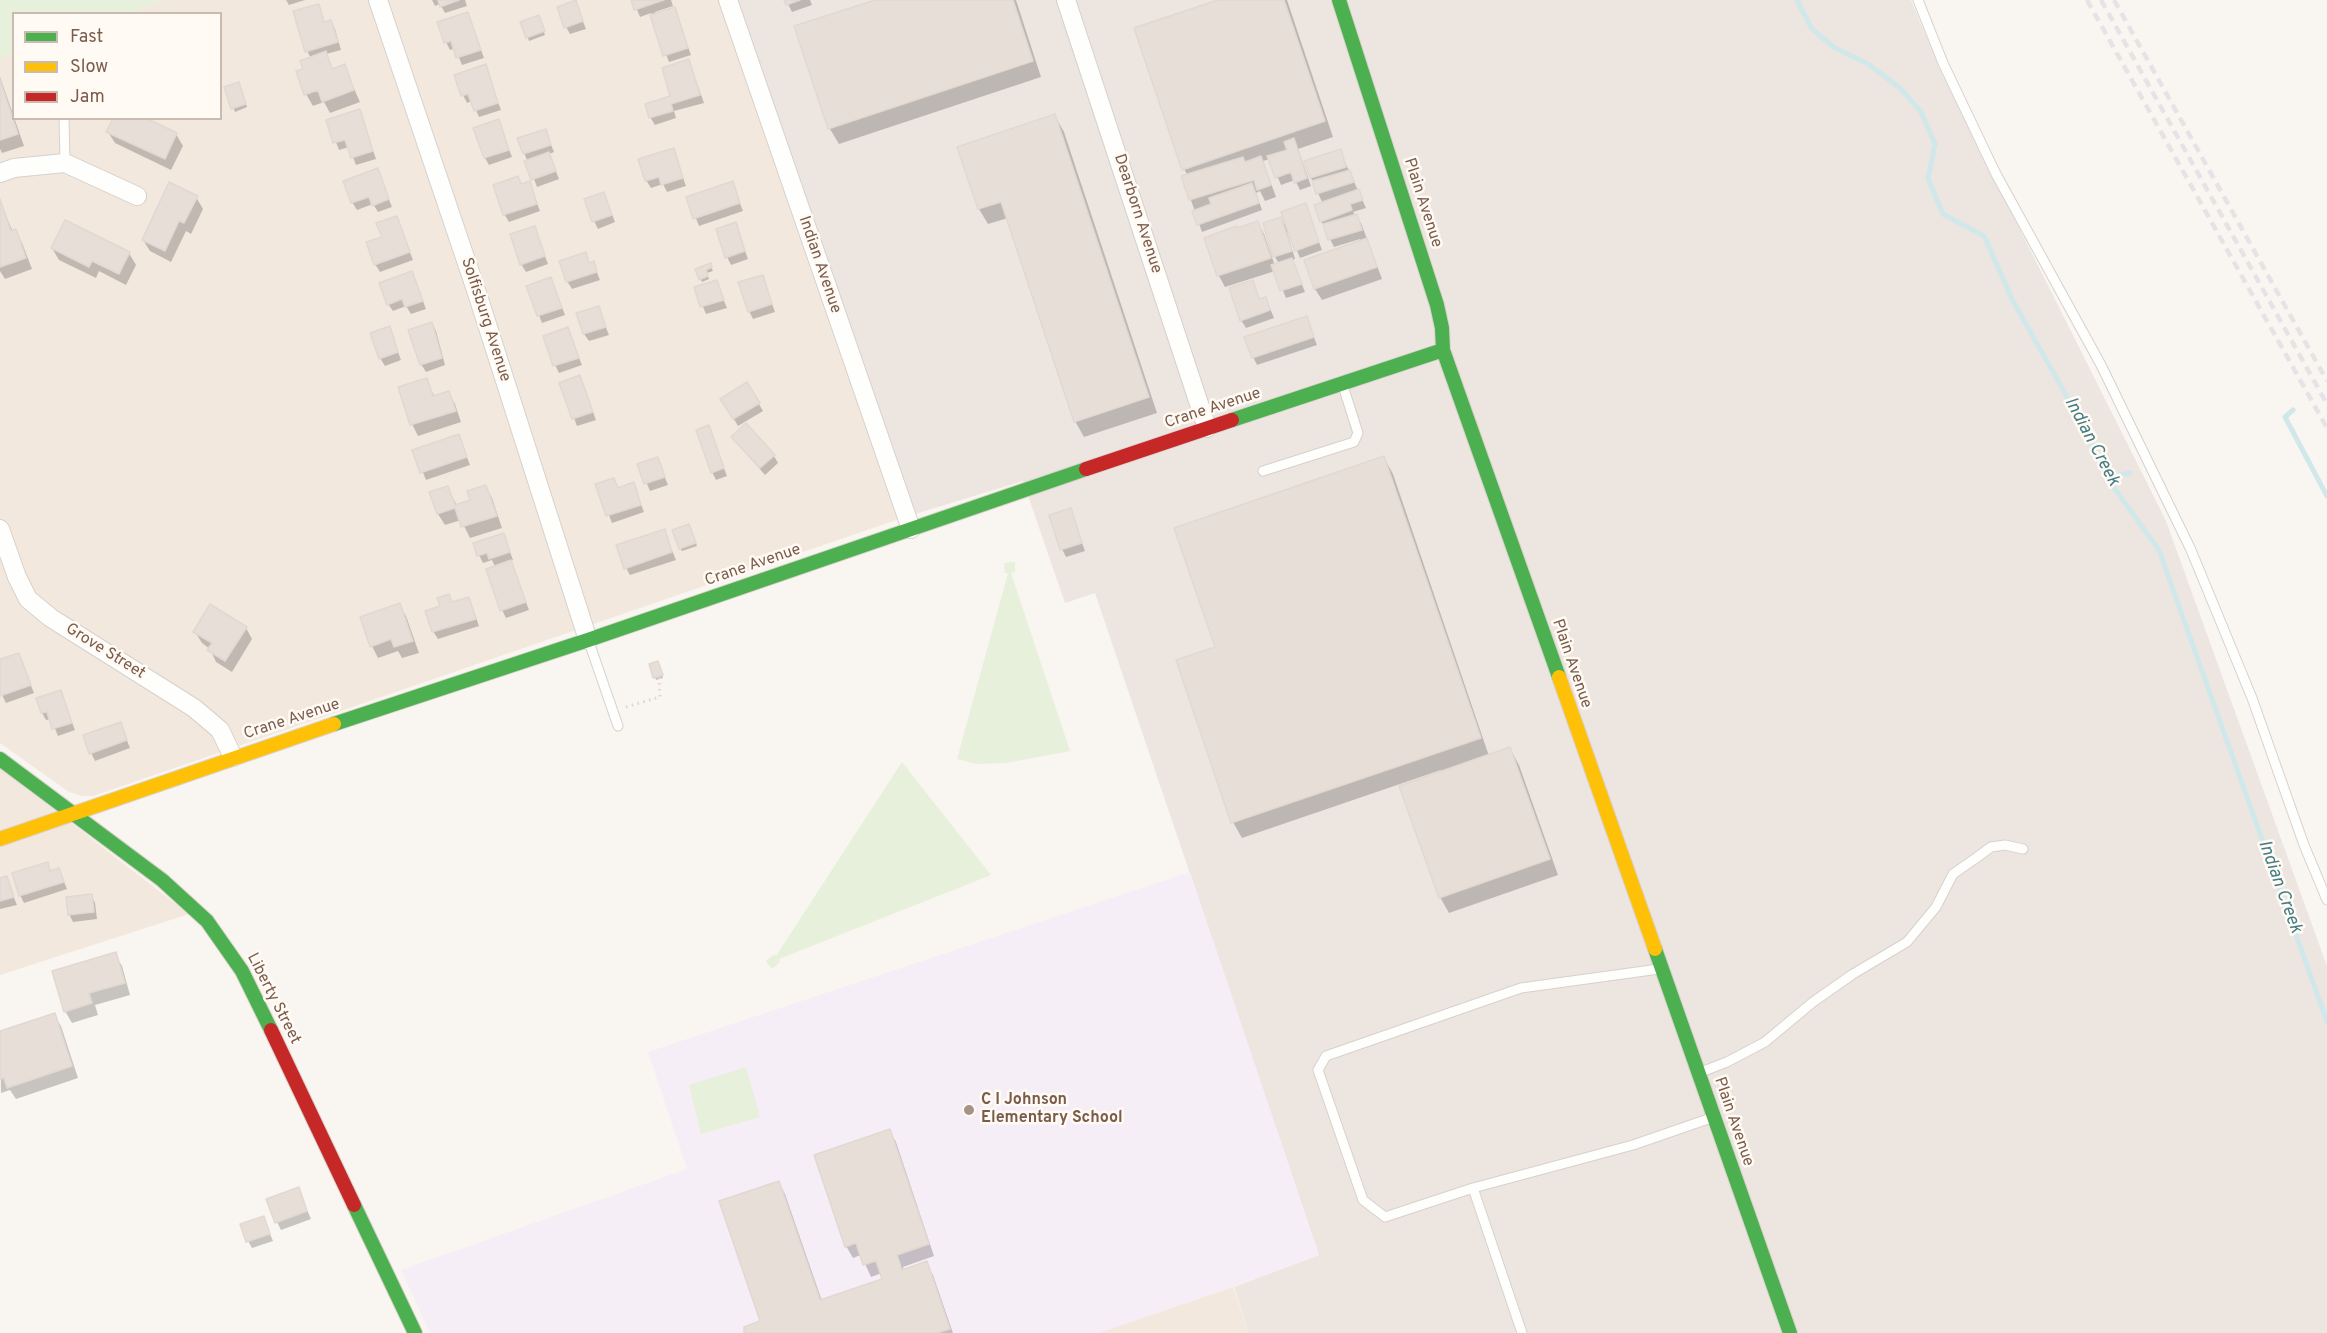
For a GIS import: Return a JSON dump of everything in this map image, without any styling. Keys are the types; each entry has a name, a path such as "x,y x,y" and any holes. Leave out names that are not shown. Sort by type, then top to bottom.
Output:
{"street":[{"name":"Solfisburg Avenue","path":"378,0 476,290 588,640"},
{"name":"Indian Avenue","path":"728,0 911,529"},
{"name":"Dearborn Avenue","path":"1066,0 1207,428"},
{"name":"Plain Avenue","path":"1340,0 1437,305 1442,328 1443,350 1662,968 1712,1118 1790,1333"},
{"path":"0,172 14,168 65,163 137,196"},
{"name":"Crane Avenue","path":"0,839 233,757 588,640 1207,428 1443,350"},
{"name":"Grove Street","path":"0,529 17,577 28,599 51,618 194,708 220,730 233,757"},
{"name":"Liberty Street","path":"0,759 162,880 207,921 226,946 252,991 416,1333"}],"lane":[{"path":"1918,0 1943,63 1996,174 2101,365 2192,550 2252,698 2304,845 2327,900"},
{"path":"64,120 65,163"},
{"path":"1263,471 1354,442 1358,433 1342,383"},
{"path":"588,640 618,726"},
{"path":"1698,1072 1727,1062 1765,1042 1853,974 1907,942 1936,908 1953,874 1991,847 2005,845 2023,849"},
{"path":"1662,968 1521,988 1326,1056 1318,1070 1363,1200 1386,1217 1473,1188 1633,1145 1712,1118"},
{"path":"1473,1188 1522,1333"}],"path":[{"path":"623,708 660,697 658,677"}],"shaded area":[{"path":"0,0 724,0 902,518 93,796 69,792 0,743"},
{"path":"724,0 1911,0 1943,76 2166,521 2327,966 2327,1333 1249,1333 1234,1287 1319,1255 1095,593 1065,603 1023,481 902,518"},
{"path":"0,768 189,914 0,975"},
{"name":"C I Johnson Elementary School","path":"1190,872 1319,1255 1098,1333 430,1333 401,1270 687,1169 648,1052"},
{"path":"1233,1287 1249,1333 1098,1333"}],"green space":[{"path":"0,0 166,0 131,12 12,12 12,53 0,58"},
{"path":"1015,562 1015,572 1011,573 1070,751 1006,763 977,764 957,759 1008,573 1005,573 1004,563"},
{"path":"902,762 991,875 779,959 780,962 772,969 766,961 774,954 776,956"},
{"path":"746,1067 760,1117 701,1134 689,1085"}],"building":[{"path":"438,0 459,0 440,7"},
{"path":"576,0 583,21 564,28 557,7"},
{"path":"631,0 664,0 634,10"},
{"path":"784,0 800,0 786,5"},
{"path":"875,0 1013,0 1033,61 828,129 794,26"},
{"path":"1218,0 1284,0 1325,121 1182,170 1134,28"},
{"path":"319,4 324,22 331,20 338,42 305,52 293,11"},
{"path":"675,7 688,48 663,56 650,15"},
{"path":"468,12 481,50 456,58 451,41 444,43 437,22"},
{"path":"539,15 545,31 526,38 520,22"},
{"path":"326,51 332,69 345,64 354,90 322,102 318,90 304,95 296,71 303,69 300,61"},
{"path":"689,59 700,95 671,104 673,111 649,118 645,104 670,96 662,68"},
{"path":"486,64 498,103 474,111 468,94 461,96 454,75"},
{"path":"0,80 18,134 0,140"},
{"path":"239,82 246,104 231,109 224,87"},
{"path":"360,109 373,151 351,158 345,140 333,143 326,120"},
{"path":"1055,114 1149,397 1074,422 1001,202 978,209 957,147"},
{"path":"499,119 509,150 484,158 473,128"},
{"path":"112,120 150,120 177,133 165,159 106,132"},
{"path":"546,129 551,145 523,154 517,138"},
{"path":"1294,138 1307,178 1294,183 1291,172 1275,178 1267,156 1287,150 1284,142"},
{"path":"674,148 683,178 661,185 659,177 645,181 638,159"},
{"path":"1341,149 1346,167 1310,178 1304,161"},
{"path":"549,152 556,171 531,180 524,161"},
{"path":"1261,156 1271,185 1257,190 1254,180 1189,200 1181,176 1243,157 1245,162"},
{"path":"378,168 389,199 372,206 369,197 351,203 343,181"},
{"path":"1350,170 1354,182 1316,194 1312,181"},
{"path":"518,176 521,184 530,181 537,204 503,215 493,185"},
{"path":"733,181 740,203 693,219 686,197"},
{"path":"169,182 198,196 184,223 179,221 165,251 142,240"},
{"path":"1252,183 1259,203 1197,225 1192,211 1211,204 1209,198"},
{"path":"1359,189 1363,200 1350,204 1352,210 1320,222 1314,205"},
{"path":"604,192 612,215 592,222 584,199"},
{"path":"0,199 11,231 16,229 26,258 0,267"},
{"path":"1306,203 1319,242 1295,251 1281,212"},
{"path":"1357,214 1362,230 1328,240 1323,224"},
{"path":"397,216 410,252 374,265 366,242 382,237 376,223"},
{"path":"1281,217 1292,251 1273,257 1263,223"},
{"path":"65,220 130,252 119,274 92,261 89,267 51,248"},
{"path":"1258,221 1271,258 1217,276 1204,238 1236,226 1237,228"},
{"path":"736,222 745,251 725,258 716,229"},
{"path":"535,226 545,256 520,265 510,234"},
{"path":"1367,238 1377,267 1314,289 1304,260"},
{"path":"586,252 589,263 594,261 597,272 566,282 559,261"},
{"path":"1292,258 1302,284 1280,291 1271,265"},
{"path":"711,263 712,267 706,270 708,276 699,280 695,269"},
{"path":"412,271 423,301 405,307 402,299 387,305 379,283"},
{"path":"763,275 772,304 748,312 738,282"},
{"path":"551,277 562,308 537,316 526,286"},
{"path":"717,280 724,300 700,307 694,287"},
{"path":"1253,280 1259,299 1266,297 1270,310 1240,321 1229,288"},
{"path":"599,306 606,327 583,334 576,313"},
{"path":"1307,316 1314,337 1252,358 1244,337"},
{"path":"432,322 442,358 420,365 408,330"},
{"path":"390,326 398,352 379,359 370,333"},
{"path":"568,327 579,358 553,366 543,336"},
{"path":"580,375 593,412 572,419 559,383"},
{"path":"427,378 433,396 449,391 456,411 410,425 398,387"},
{"path":"747,382 760,403 733,419 720,399"},
{"path":"746,423 775,455 760,468 731,437"},
{"path":"709,425 724,468 711,473 696,430"},
{"path":"459,434 467,457 420,473 412,450"},
{"path":"1384,456 1481,738 1231,823 1176,660 1215,647 1174,528"},
{"path":"658,457 665,477 644,484 637,464"},
{"path":"614,478 618,488 634,482 641,505 606,516 595,484"},
{"path":"486,485 497,516 461,527 455,508 437,514 429,492 448,486 455,505 470,500 467,491"},
{"path":"1071,508 1082,543 1060,550 1049,515"},
{"path":"689,524 696,543 679,549 672,530"},
{"path":"665,529 672,552 624,569 616,545"},
{"path":"504,533 510,552 489,559 487,553 477,556 473,543"},
{"path":"511,560 526,602 500,611 486,569"},
{"path":"449,594 452,602 469,597 476,619 432,632 425,611 440,606 437,598"},
{"path":"400,603 413,641 394,647 391,639 370,647 360,617"},
{"path":"210,604 247,627 225,661 207,650 212,643 193,632"},
{"path":"19,653 31,685 0,696 0,659"},
{"path":"658,661 663,675 653,678 649,664"},
{"path":"61,690 72,723 52,729 47,712 41,713 36,698"},
{"path":"121,722 127,740 89,754 83,735"},
{"path":"1510,747 1550,859 1439,898 1399,786"},
{"path":"48,862 50,871 59,868 64,882 19,896 12,873"},
{"path":"7,876 14,897 0,901 0,878"},
{"path":"92,894 94,912 68,915 66,897"},
{"path":"116,952 125,983 89,993 92,1003 64,1012 52,971"},
{"path":"55,1013 72,1066 7,1088 4,1078 0,1079 0,1031"},
{"path":"890,1129 929,1244 897,1255 902,1270 927,1261 950,1329 937,1333 744,1333 744,1327 760,1321 719,1201 779,1181 820,1300 882,1279 876,1261 863,1265 856,1243 845,1247 814,1155"},
{"path":"299,1187 307,1211 275,1223 266,1199"},
{"path":"264,1216 270,1234 246,1242 240,1224"}],"waterway":[{"name":"Indian Creek","path":"1797,0 1812,29 1835,48 1868,64 1900,88 1921,112 1935,144 1928,179 1943,214 1984,236 2013,301 2084,427 2107,478 2159,550 2327,1022"},
{"path":"2293,410 2285,417 2327,496"},
{"path":"2107,478 2130,473"}],"railway":[{"path":"2087,0 2327,428"},
{"path":"2101,0 2327,404"},
{"path":"2114,0 2327,381"}],"traffic: fast":[{"path":"1339,0 1437,305 1442,328 1443,350 1559,677"},
{"path":"1232,420 1443,350"},
{"path":"334,724 588,640 1086,469"},
{"path":"0,759 162,880 207,921 242,971 271,1030"},
{"path":"1655,949 1790,1333"},
{"path":"354,1205 415,1333"}],"traffic: slow":[{"path":"1559,677 1655,949"},
{"path":"0,839 334,724"}],"traffic: jam":[{"path":"1086,469 1232,420"},
{"path":"271,1030 354,1205"}],"place":[{"name":"C I Johnson Elementary School","path":"969,1110"}]}
